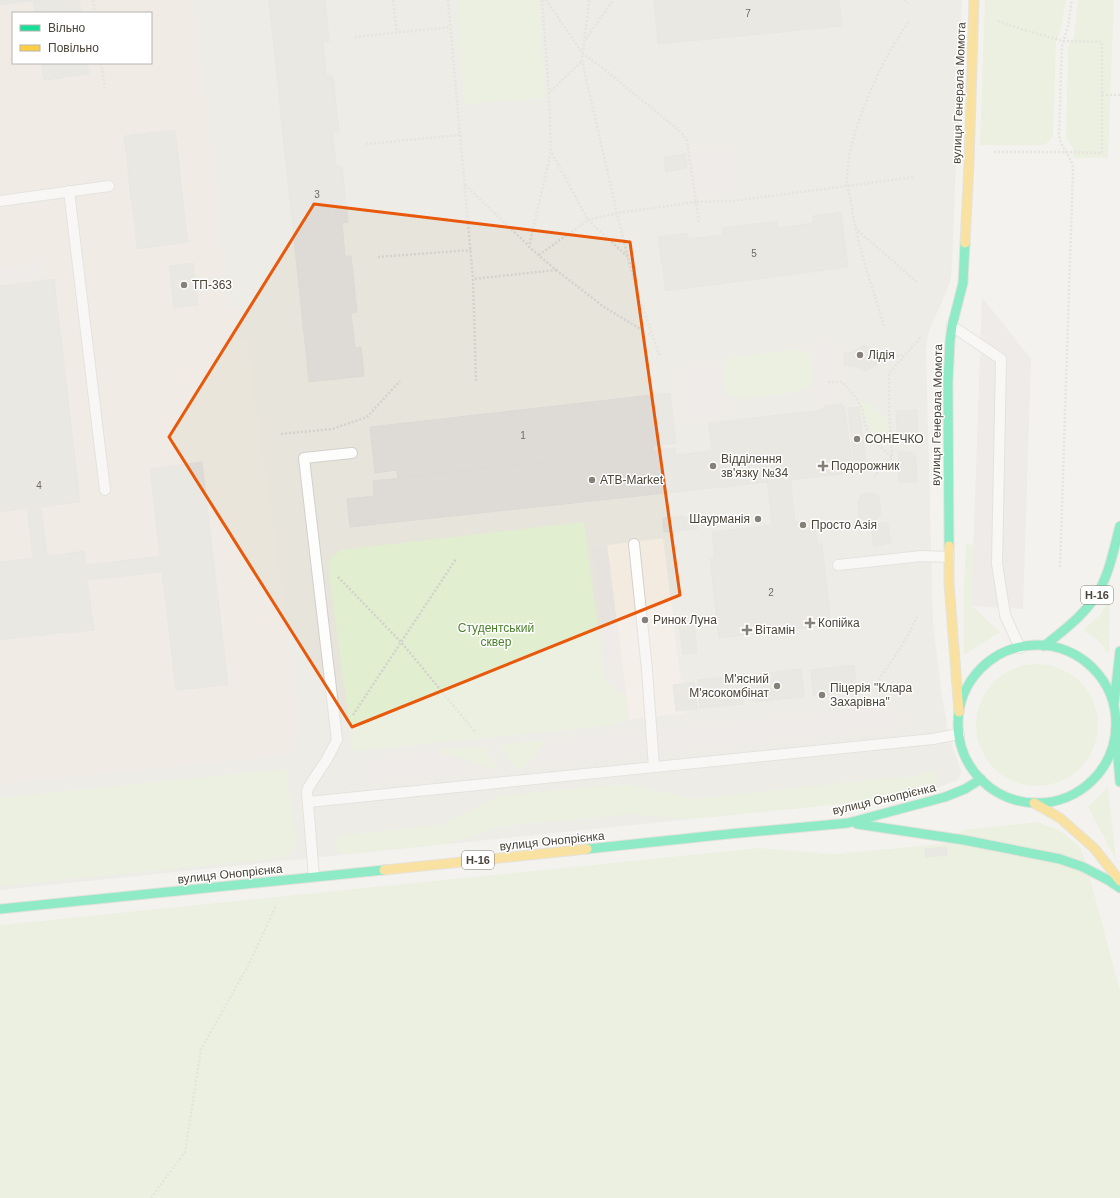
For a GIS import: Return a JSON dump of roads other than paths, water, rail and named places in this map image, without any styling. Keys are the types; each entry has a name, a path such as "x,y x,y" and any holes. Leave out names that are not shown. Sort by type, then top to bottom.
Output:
{"main road":[{"name":"вулиця Генерала Момота","path":"959,712 950,596 948,382 952,326 963,283 969,164 974,0"},
{"name":"Н-16","path":"1120,525 1120,534"},
{"name":"Н-16","path":"1044,646 1073,623 1094,600 1102,585 1120,525"},
{"path":"1114,705 1106,685 1099,674 1080,658 1057,648 1044,646 1020,648 1007,652 984,666 967,687 959,712 959,734 961,746 966,758 972,770 981,779 992,789 1005,797 1034,803 1063,799 1088,785 1107,763 1116,735"},
{"path":"1120,651 1114,705 1120,782"},
{"name":"вулиця Онопрієнка","path":"0,909 848,823 945,797 965,789 981,779"},
{"path":"1034,803 1060,818 1094,848 1120,881"},
{"path":"848,823 964,840 1060,859 1083,867 1120,888"}],"lane":[{"path":"0,201 109,186"},
{"path":"69,191 105,490"},
{"path":"952,326 1001,359 997,564 1005,615 1020,648"},
{"path":"314,877 307,792 309,784 327,759 337,740 304,458 352,453"},
{"path":"634,544 647,670 654,767"},
{"path":"838,565 922,556 949,557"},
{"path":"308,802 933,739 959,734"}],"place":[{"name":"ТП-363","path":"184,285"},
{"name":"Лідія","path":"860,355"},
{"name":"СОНЕЧКО","path":"857,439"},
{"name":"Відділення зв'язку №34","path":"713,466"},
{"name":"Подорожник","path":"823,466"},
{"name":"ATB-Market","path":"592,480"},
{"name":"Шаурманія","path":"758,519"},
{"name":"Просто Азія","path":"803,525"},
{"name":"Ринок Луна","path":"645,620"},
{"name":"Копійка","path":"810,623"},
{"name":"Вітамін","path":"747,630"},
{"name":"М'ясний М'ясокомбінат","path":"777,686"},
{"name":"Піцерія \"Клара Захарівна\"","path":"822,695"}],"park label":[{"name":"Студентський сквер","path":"496,635"}]}
